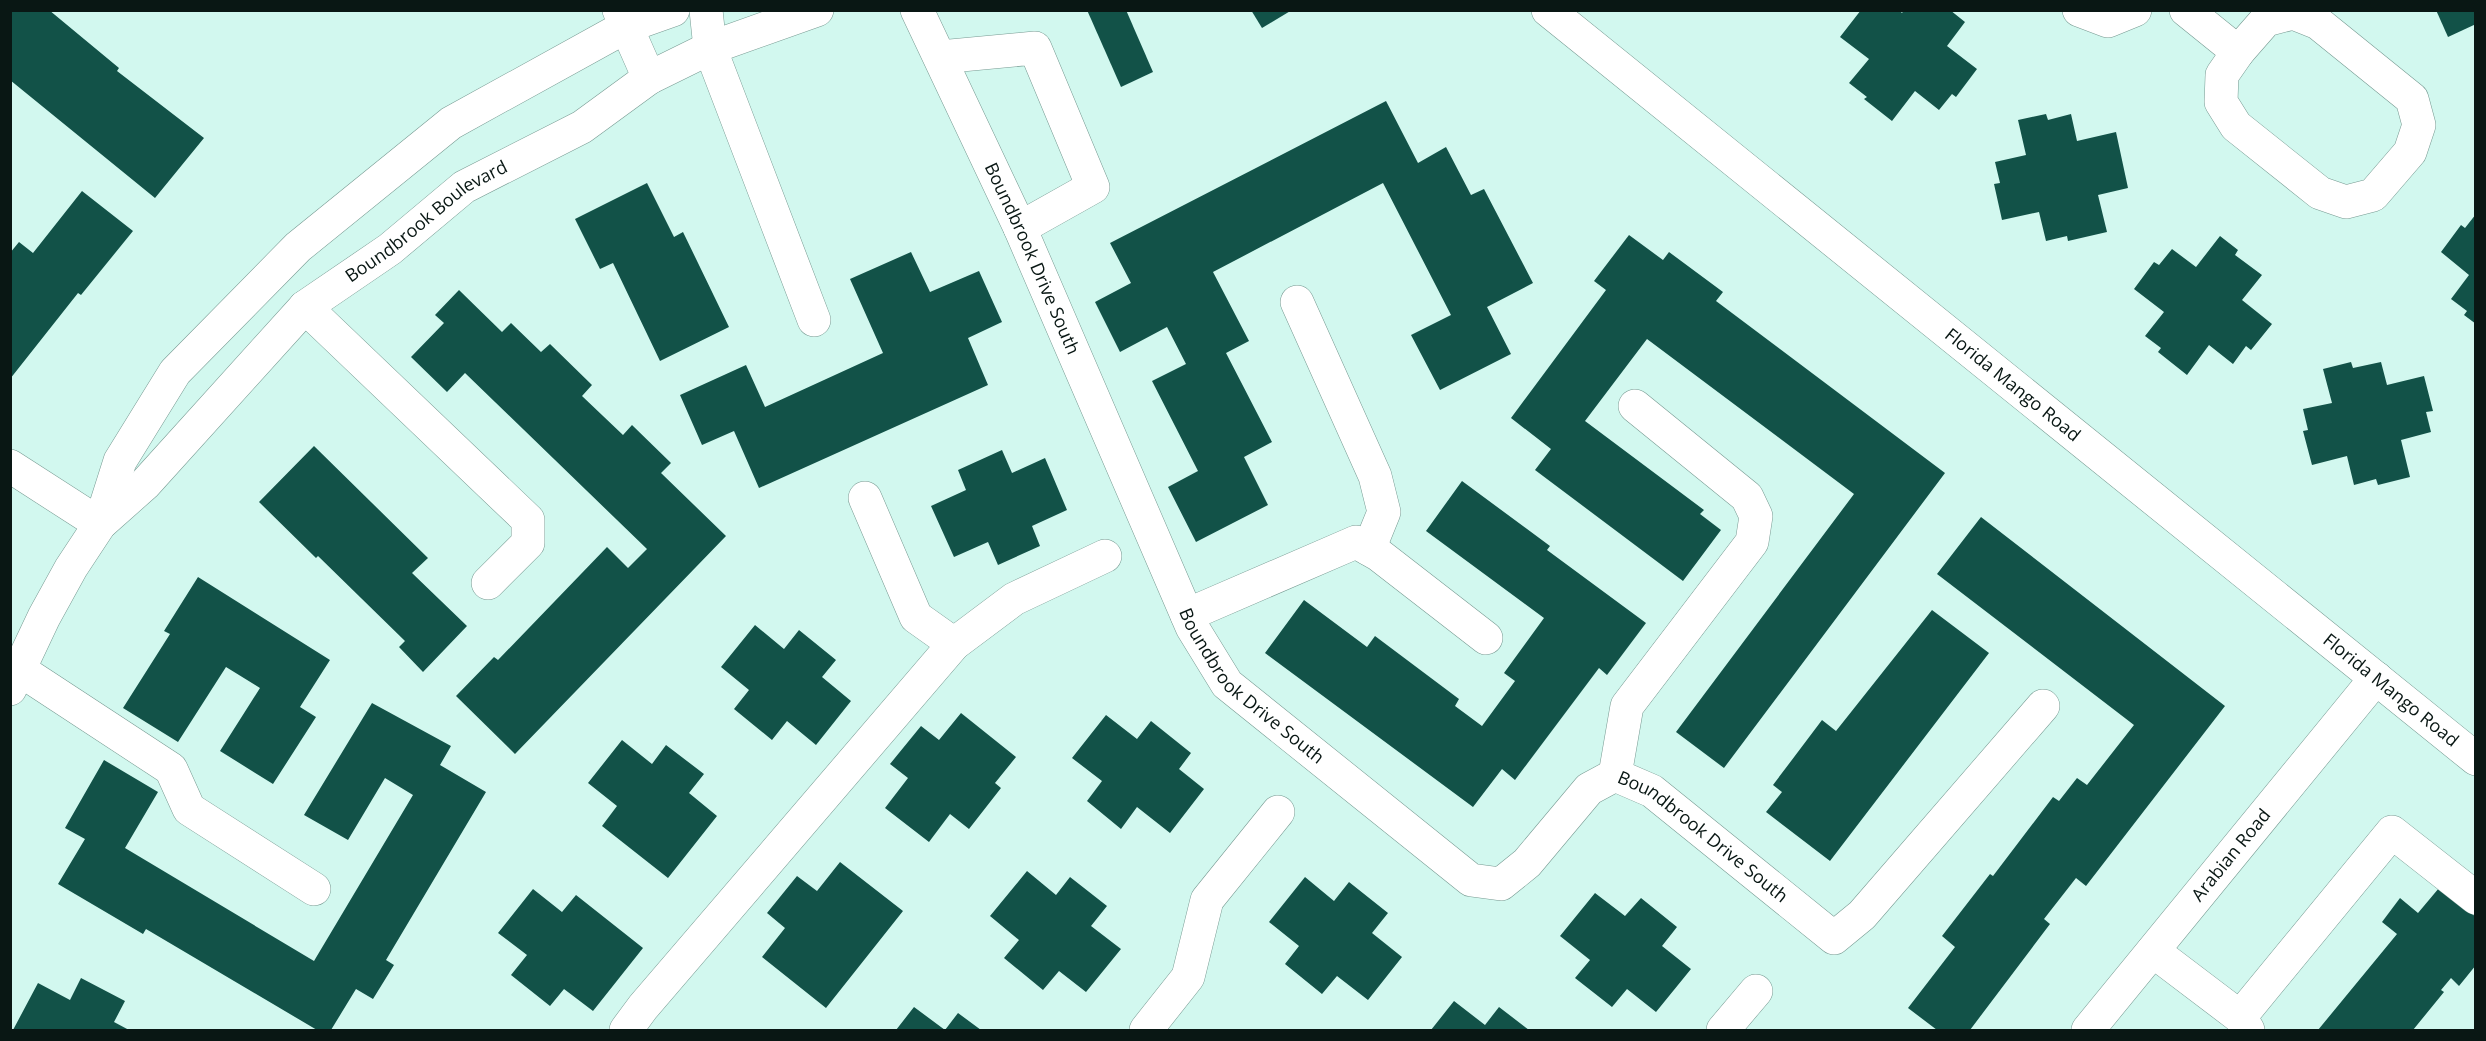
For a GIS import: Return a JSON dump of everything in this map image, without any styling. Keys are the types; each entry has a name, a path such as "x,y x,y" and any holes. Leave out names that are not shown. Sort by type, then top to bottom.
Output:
{"street":[{"name":"Boundbrook Boulevard","path":"100,524 120,461 175,372 298,247 451,123 622,19 673,10"},
{"path":"706,10 710,48 814,320"},
{"name":"Boundbrook Boulevard","path":"15,679 71,568 100,524 145,484 305,307 390,249 464,187 582,127 649,78 710,48 817,10"},
{"name":"Boundbrook Drive South","path":"917,10 1020,228 1192,627 1227,684 1471,880 1501,884 1527,863 1589,789 1615,775 1652,791 1834,938 1862,915 2043,706"},
{"name":"Florida Mango Road","path":"1548,10 2475,759"},
{"path":"2079,10 2108,21 2135,10"},
{"path":"2186,10 2238,52"},
{"path":"2292,13 2318,23 2412,99 2419,125 2410,152 2373,195 2346,202 2320,193 2236,126 2221,102 2223,75 2238,52 2266,20 2292,13"},
{"path":"622,19 649,78"},
{"path":"940,57 1035,48 1093,187 1020,228"},
{"path":"1297,302 1375,476 1384,512 1369,549"},
{"path":"305,307 528,520 528,543 488,583"},
{"path":"1615,775 1627,706 1752,542 1756,516 1747,497 1635,406"},
{"path":"10,466 100,524"},
{"path":"865,498 916,617 954,644"},
{"path":"1187,615 1356,543 1379,555 1486,638"},
{"path":"626,1030 643,1007 954,644 1014,599 1105,556"},
{"name":"Arabian Road","path":"2088,1030 2376,678"},
{"path":"15,679 171,769 189,809 314,889"},
{"path":"1146,1030 1188,977 1207,900 1278,812"},
{"path":"2153,951 2244,1024 2392,832 2475,898"},
{"path":"1723,1030 1756,991"}],"building":[{"path":"10,10 49,10 119,68 117,71 204,138 155,198 10,80"},
{"path":"1087,10 1126,10 1153,72 1121,87"},
{"path":"1251,10 1292,10 1262,28"},
{"path":"1861,10 1899,10 1902,13 1904,10 1950,10 1965,22 1947,46 1977,69 1956,97 1952,94 1939,110 1915,91 1892,121 1864,99 1867,97 1849,83 1869,59 1840,37"},
{"path":"2436,10 2476,10 2476,24 2448,37"},
{"path":"1386,101 1418,163 1446,147 1471,195 1484,189 1533,283 1487,307 1511,354 1440,390 1411,335 1451,315 1383,183 1213,272 1249,341 1226,353 1272,442 1244,457 1268,505 1196,542 1168,487 1198,471 1152,381 1186,364 1167,327 1120,352 1095,302 1131,283 1110,243"},
{"path":"2046,114 2048,120 2071,114 2077,141 2116,132 2128,188 2098,195 2107,232 2068,241 2067,236 2046,241 2039,212 2002,220 1994,184 2000,183 1995,162 2026,155 2018,120"},
{"path":"647,183 674,237 683,232 729,327 660,361 613,263 600,269 575,219"},
{"path":"82,191 133,231 81,295 78,293 10,379 10,253 19,242 33,253"},
{"path":"2476,214 2476,324 2464,315 2467,311 2451,299 2469,275 2441,252 2461,225 2465,228"},
{"path":"1629,235 1663,260 1669,252 1723,292 1716,301 1945,473 1724,768 1676,732 1854,494 1647,339 1585,421 1704,510 1700,514 1721,530 1683,581 1535,470 1551,449 1511,418 1606,290 1594,281"},
{"path":"2220,236 2238,250 2235,255 2262,275 2242,300 2272,324 2251,350 2246,346 2233,364 2209,345 2187,375 2158,352 2161,348 2145,336 2164,312 2134,289 2154,262 2159,265 2172,249 2196,267"},
{"path":"911,252 930,292 979,271 1002,322 968,338 988,385 759,488 734,431 702,445 680,395 746,365 765,407 883,353 850,279"},
{"path":"459,290 502,332 511,323 541,352 550,344 592,385 582,396 623,435 632,425 671,463 661,473 726,536 515,754 456,696 494,657 498,660 607,547 628,568 647,549 465,373 447,392 411,357 444,323 435,315"},
{"path":"2351,362 2353,368 2381,362 2387,385 2424,376 2433,411 2426,412 2431,432 2401,440 2410,477 2378,485 2376,479 2354,485 2347,456 2312,465 2303,431 2308,430 2303,409 2332,403 2323,369"},
{"path":"314,446 428,558 412,573 467,626 423,672 399,647 405,641 259,502"},
{"path":"1002,450 1012,473 1045,458 1067,510 1032,526 1040,546 998,565 988,542 954,557 931,506 966,490 958,470"},
{"path":"1462,481 1550,546 1547,550 1646,623 1607,675 1599,668 1515,780 1502,769 1473,807 1265,653 1304,600 1367,647 1375,636 1459,699 1455,706 1482,726 1515,681 1504,673 1544,618 1426,531"},
{"path":"1981,517 2225,706 2086,886 2076,878 2044,919 2050,924 1970,1030 1937,1030 1908,1008 1955,947 1942,936 1990,874 1993,876 2053,797 2059,801 2077,778 2087,785 2134,725 1937,574"},
{"path":"198,577 330,660 300,707 316,717 273,784 220,751 260,688 226,667 178,742 123,708 170,634 164,631"},
{"path":"1932,610 1989,653 1830,861 1766,812 1782,792 1773,785 1822,720 1836,731"},
{"path":"755,625 784,649 799,630 836,660 822,677 851,701 816,745 787,721 772,740 734,709 749,690 721,667"},
{"path":"372,703 451,746 440,765 486,792 386,960 394,965 373,999 356,989 331,1030 317,1030 146,929 143,934 58,884 85,839 65,828 104,760 158,792 125,848 314,961 413,795 385,778 348,840 304,815"},
{"path":"961,713 1016,757 995,783 1001,788 969,829 950,814 929,842 885,808 908,778 890,764 921,726 939,740"},
{"path":"1106,715 1137,739 1151,721 1191,753 1179,769 1204,789 1170,833 1137,807 1121,829 1087,801 1102,781 1072,758"},
{"path":"622,740 652,764 666,745 704,774 689,793 717,816 668,878 602,826 617,806 588,783"},
{"path":"840,862 903,911 826,1008 762,957 785,928 767,913 797,876 817,891"},
{"path":"1027,871 1056,895 1070,877 1107,906 1091,926 1121,949 1086,992 1059,971 1043,990 1004,958 1019,940 990,916"},
{"path":"1305,877 1334,901 1349,882 1388,913 1372,933 1402,957 1368,1000 1337,976 1322,994 1285,964 1299,946 1269,922"},
{"path":"2439,888 2476,917 2476,965 2459,986 2451,978 2441,990 2444,992 2413,1030 2318,1030 2397,934 2382,922 2400,898 2418,913"},
{"path":"533,889 562,912 576,895 643,948 593,1011 564,989 550,1006 511,975 527,955 498,933"},
{"path":"1595,893 1625,916 1641,898 1677,927 1662,946 1691,969 1656,1012 1627,989 1612,1007 1575,978 1590,960 1560,936"},
{"path":"81,978 125,1001 114,1022 129,1030 13,1030 38,983 70,1000"},
{"path":"1454,1001 1485,1025 1499,1007 1529,1030 1431,1030"},
{"path":"914,1007 945,1030 896,1030"},
{"path":"958,1013 981,1030 945,1030"}]}
